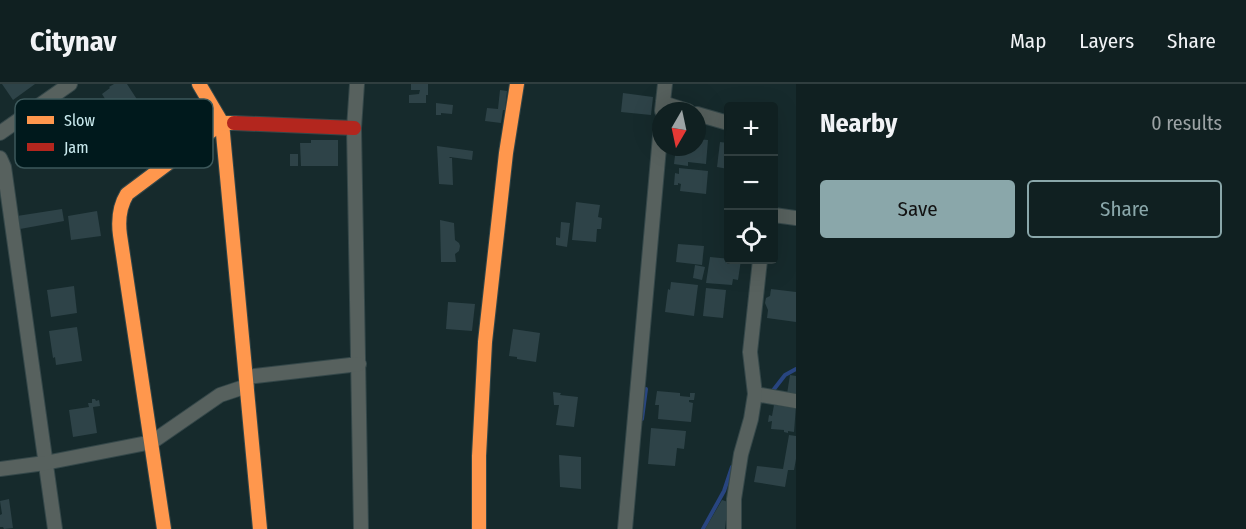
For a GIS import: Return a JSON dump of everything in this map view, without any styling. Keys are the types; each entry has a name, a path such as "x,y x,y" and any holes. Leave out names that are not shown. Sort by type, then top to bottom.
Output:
{"street":[{"path":"49,99 70,84"},
{"path":"199,84 208,99"},
{"path":"357,84 354,128 361,529"},
{"path":"479,529 484,342 506,153 517,84"},
{"path":"663,102 665,84"},
{"path":"213,108 222,123 260,529"},
{"path":"706,117 724,122"},
{"path":"0,133 15,122"},
{"path":"213,130 222,123 354,128"},
{"path":"625,529 658,156"},
{"path":"0,158 4,167 55,529"},
{"path":"162,168 127,194 119,209 119,221 164,529"},
{"path":"778,216 796,218"},
{"path":"734,529 734,498 741,454 755,394 750,352 760,264"},
{"path":"0,469 45,463 152,442 220,395 246,382 358,364"},
{"path":"755,394 796,401"}],"building":[{"path":"2,84 35,84 13,100"},
{"path":"114,84 127,84 137,99 105,99 102,94"},
{"path":"411,84 428,84 426,103 409,103 409,95 419,94 420,90 411,90"},
{"path":"500,90 507,91 501,123 485,121 487,108 498,109"},
{"path":"623,93 653,97 651,115 621,112"},
{"path":"436,103 453,105 452,114 436,115"},
{"path":"311,140 338,140 338,166 301,166 300,143 311,143"},
{"path":"706,140 708,140 706,164 688,162 688,166 674,164 675,156 706,156"},
{"path":"720,142 724,142 724,168 717,167"},
{"path":"437,146 473,151 472,160 450,157 449,158 452,158 453,185 439,184"},
{"path":"290,154 298,154 298,166 290,166"},
{"path":"679,168 708,171 706,194 680,191 681,184 674,185 675,173 679,174"},
{"path":"576,202 600,205 598,217 602,218 601,229 597,229 596,242 572,240"},
{"path":"62,209 64,221 20,229 17,216"},
{"path":"97,211 101,236 71,240 68,216"},
{"path":"440,220 454,223 455,240 460,246 459,251 455,254 456,262 441,262"},
{"path":"561,222 570,223 567,247 556,245 556,237 560,238"},
{"path":"678,244 704,246 702,265 676,262"},
{"path":"710,257 724,258 724,264 740,264 738,280 733,279 732,285 706,283"},
{"path":"695,265 705,267 702,280 693,278"},
{"path":"671,282 698,285 694,316 665,312"},
{"path":"74,286 77,313 51,317 47,290"},
{"path":"706,288 726,290 723,318 703,316"},
{"path":"771,289 796,292 796,322 767,318 768,310 765,303 766,298 770,296"},
{"path":"448,302 475,304 472,331 446,329"},
{"path":"77,327 82,361 56,365 49,331"},
{"path":"513,329 540,333 536,362 509,356"},
{"path":"790,375 796,376 796,395 787,394"},
{"path":"657,391 680,393 680,396 690,397 690,393 695,393 694,400 689,400 693,403 691,422 658,419 659,405 655,405"},
{"path":"553,392 578,397 574,427 556,425 559,405 554,405"},
{"path":"92,399 99,400 100,406 93,407 97,433 73,437 69,410 89,407 88,403 92,403"},
{"path":"774,405 792,408 792,405 796,406 794,432 771,429 772,421 768,422"},
{"path":"651,428 686,431 684,449 677,448 675,466 648,464"},
{"path":"789,435 796,436 796,459 794,470 788,470 785,487 754,482 757,466 783,469"},
{"path":"559,455 581,457 581,489 560,487"},
{"path":"9,499 13,528 4,529 0,527 0,515 2,514 0,501"},
{"path":"722,500 728,502 725,529 705,529"}],"waterway":[{"path":"771,393 785,375 796,369"},
{"path":"642,419 646,389"},
{"path":"703,529 724,491 732,467"}],"traffic: slow":[{"path":"199,84 208,99"},
{"path":"479,529 479,456 485,342 506,153 517,84"},
{"path":"213,108 222,123 260,529"},
{"path":"213,130 222,123 234,123"},
{"path":"162,168 127,194 122,204 119,224 164,529"}],"traffic: jam":[{"path":"234,123 354,128"}]}
